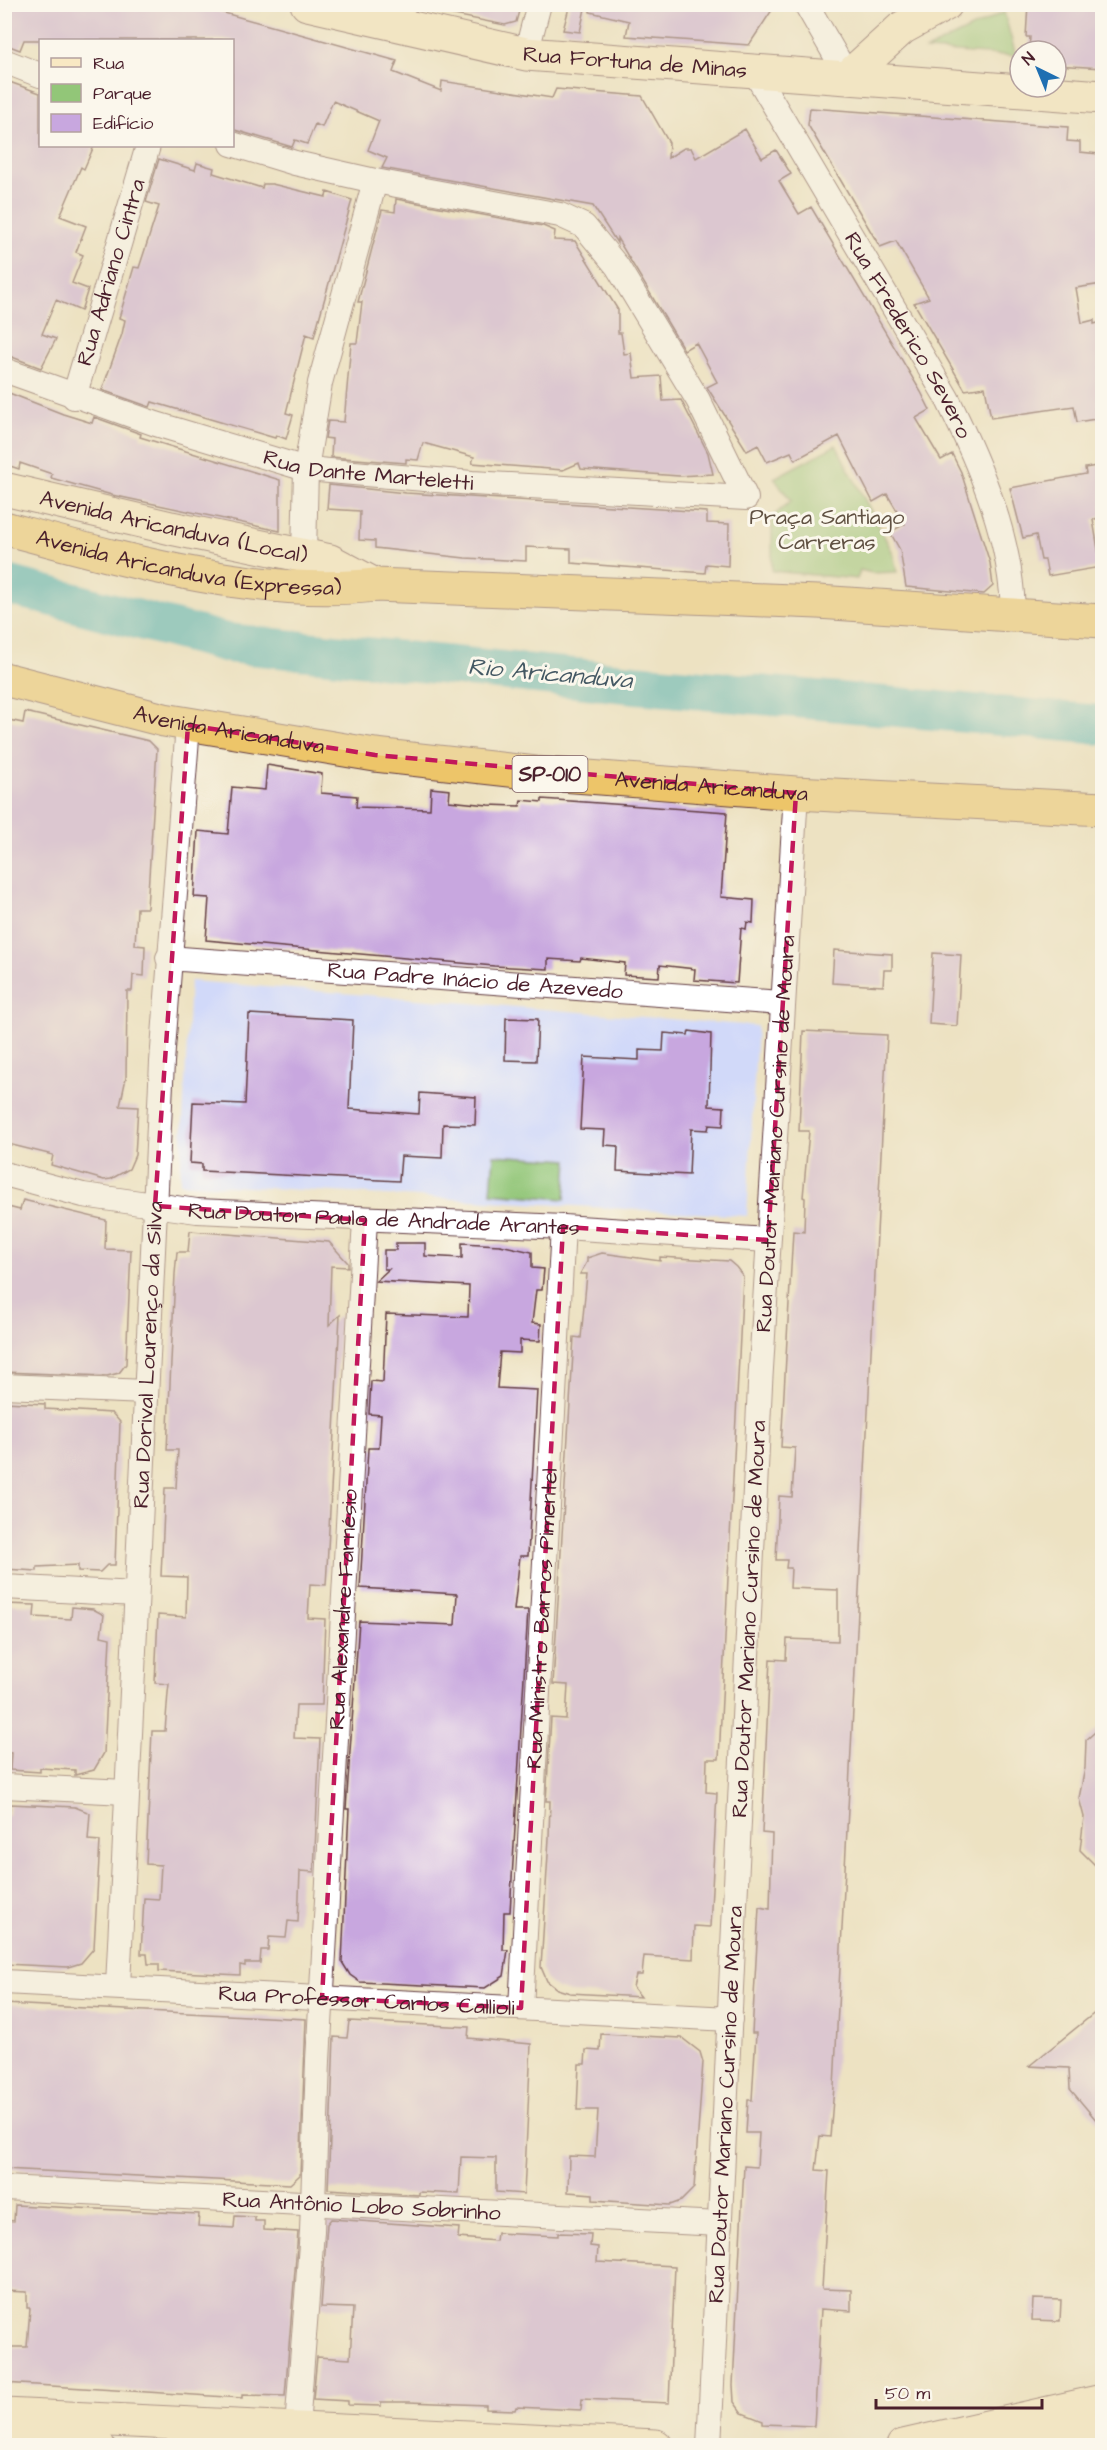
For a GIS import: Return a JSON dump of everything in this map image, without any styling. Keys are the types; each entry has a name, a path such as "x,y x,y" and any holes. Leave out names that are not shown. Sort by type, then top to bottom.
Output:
{"highway":[{"name":"Avenida Aricanduva (Expressa)","path":"4,528 107,555 253,583 315,589 375,585"},
{"path":"375,585 806,602 1102,621"},
{"name":"Avenida Aricanduva","path":"4,679 188,725 375,755 536,773 796,793 1102,809"}],"main road":[{"name":"Rua Fortuna de Minas","path":"307,4 526,54 1102,96"},
{"path":"848,77 902,28 946,4"},
{"name":"Avenida Aricanduva (Local)","path":"4,489 171,528 304,555 348,568 375,585"},
{"path":"903,2445 1102,2401"},
{"path":"4,2415 656,2445"},
{"path":"1019,2445 1102,2426"},
{"path":"4,2441 98,2445"}],"street":[{"path":"526,54 538,4"},
{"path":"806,4 848,77"},
{"path":"4,61 39,75"},
{"name":"Rua Frederico Severo","path":"754,71 947,398 968,441 1002,540 1013,583 1013,617"},
{"path":"234,145 295,164 375,181 320,383 306,469 304,555"},
{"name":"Rua Adriano Cintra","path":"74,397 148,147"},
{"name":"Rua Dante Marteletti","path":"4,370 74,397 241,451 306,469 472,483 746,498 698,400 651,319 617,266 584,226 560,215 375,181"},
{"name":"Rua Dorival Lourenço da Silva","path":"118,1986 168,958 188,725"},
{"name":"Rua Doutor Mariano Cursino de Moura","path":"709,2445 768,1240 796,793"},
{"name":"Rua Padre Inácio de Azevedo","path":"168,958 782,1003"},
{"name":"Rua Doutor Paulo de Andrade Arantes","path":"4,1174 83,1195 197,1211 563,1227 768,1240"},
{"name":"Rua Alexandre Farnésio","path":"297,2428 313,2203 364,1220"},
{"name":"Rua Ministro Barros Pimentel","path":"520,2008 563,1227"},
{"path":"4,1386 146,1392"},
{"path":"4,1587 136,1594"},
{"path":"4,1786 126,1792"},
{"name":"Rua Professor Carlos Callioli","path":"4,1982 118,1986 730,2019"},
{"name":"Rua Antônio Lobo Sobrinho","path":"4,2188 720,2224"}],"highlighted area":[{"path":"188,725 375,755 796,793 768,1240 563,1227 521,2008 322,1998 365,1220 155,1206"}],"shaded area":[{"path":"190,981 757,1026 747,1216 180,1183"}],"green space":[{"path":"1004,12 1011,39 1008,39 1008,55 926,50"},
{"name":"Praça Santiago Carreras","path":"836,445 893,553 897,572 872,573 860,570 857,579 772,571 772,517 791,501 774,478"},
{"path":"494,1155 568,1160 565,1199 491,1193"}],"building":[{"path":"4,4 192,4 397,61 393,72 441,91 442,81 552,98 556,89 642,96 669,143 668,158 684,148 691,148 696,158 745,129 762,158 776,150 791,174 779,181 799,214 811,207 921,392 930,410 916,418 941,460 952,454 961,472 990,563 993,586 984,594 906,587 900,550 890,532 905,524 887,494 873,502 839,436 795,460 791,452 767,462 758,445 747,451 707,387 717,382 696,343 684,350 617,238 617,243 593,206 382,168 387,158 368,150 379,121 333,101 322,127 315,124 307,144 295,140 292,147 234,130 234,39 39,39 24,40 20,50 4,44"},
{"path":"444,4 521,4 516,22 505,25 444,13"},
{"path":"570,4 586,4 580,32 563,30"},
{"path":"590,4 776,4 749,45 626,36 629,21 590,12"},
{"path":"1028,4 1102,4 1102,68 1068,66 1068,39 1030,39 1030,37 1026,37"},
{"path":"4,80 39,93 39,147 94,147 84,169 81,167 60,216 86,226 76,252 83,255 72,283 88,289 81,311 56,300 42,334 56,339 41,368 4,354"},
{"path":"810,108 1068,127 1067,141 1080,142 1080,152 1099,154 1098,166 1102,166 1102,284 1076,288 1082,323 1094,320 1094,324 1102,322 1102,418 1077,422 1074,406 991,418 985,387 965,390 914,303 929,298 896,241 880,247 808,125"},
{"path":"159,159 195,170 197,163 214,168 213,173 262,188 263,184 272,184 326,197 327,192 352,200 314,337 306,334 286,413 293,415 286,439 276,435 275,438 152,402 150,407 102,390 122,334 125,320 119,318 134,267 139,268 159,206 146,202"},
{"path":"396,199 543,226 555,231 554,240 575,241 618,310 618,333 621,333 624,354 631,353 634,378 661,376 663,401 681,400 708,453 713,474 679,476 581,469 579,463 563,470 472,463 474,457 423,443 418,460 406,459 406,463 331,457 332,439 325,438 328,421 344,422 351,343 357,343 362,302 358,302 382,210 395,212"},
{"path":"4,391 63,414 92,423 94,417 141,434 140,437 280,480 280,531 112,495 51,478 52,474 20,463 19,469 4,464"},
{"path":"1102,465 1102,516 1093,520 1101,567 1048,576 1045,560 1041,560 1036,535 1023,538 1010,488 1086,474 1085,468"},
{"path":"329,485 406,493 707,512 707,523 729,524 728,566 706,564 705,573 571,563 571,549 526,547 526,561 465,558 375,548 375,541 359,540 360,511 327,509"},
{"path":"25,712 149,741 157,749 147,908 137,908 135,945 145,946 144,976 133,975 132,991 127,991 126,1078 120,1106 138,1107 135,1155 129,1169 111,1179 104,1180 51,1165 53,1155 8,1144 9,1140 4,1140 4,719 23,723"},
{"path":"267,765 322,774 321,793 357,796 356,807 430,809 431,788 450,790 449,801 488,805 520,806 521,800 542,802 542,799 727,812 721,897 754,900 753,923 747,922 746,929 741,928 737,983 694,980 695,969 660,965 659,977 624,975 625,963 581,958 580,961 548,959 548,969 206,940 209,898 194,897 198,831 228,834 232,787 265,790"},
{"path":"834,950 892,954 892,970 884,970 883,986 832,983"},
{"path":"933,953 961,955 957,1026 929,1024"},
{"path":"249,1014 353,1020 349,1109 419,1114 420,1093 476,1097 475,1125 443,1124 442,1158 401,1156 399,1181 202,1171 202,1164 190,1163 193,1102 245,1104"},
{"path":"506,1018 538,1019 536,1061 505,1060"},
{"path":"689,1031 711,1034 709,1106 724,1107 723,1126 709,1125 708,1130 691,1129 689,1175 617,1171 618,1146 604,1145 605,1130 580,1129 584,1057 639,1060 639,1050 663,1051 664,1033 688,1035"},
{"path":"803,1031 887,1035 834,2087 830,2137 820,2136 816,2170 829,2171 822,2289 851,2290 851,2311 821,2309 814,2426 763,2424 763,2421 742,2413 734,2402 733,2385 744,2166 757,2167 759,2133 746,2133 748,2100 752,2100 756,2033 752,2033 759,1907 770,1909 772,1834 762,1833 770,1659 786,1660 787,1639 838,1641 838,1590 790,1588 791,1568 786,1568 787,1560 776,1560 779,1496 792,1497 795,1448 781,1447 793,1231 804,1232 805,1198 803,1197 809,1131 799,1131"},
{"path":"23,1200 106,1220 105,1249 131,1250 126,1364 119,1373 107,1376 4,1372 4,1206 20,1210"},
{"path":"190,1231 329,1242 348,1263 348,1267 331,1266 329,1325 340,1315 326,1585 310,1584 308,1618 325,1619 322,1705 296,1705 294,1738 320,1739 314,1872 300,1871 298,1922 288,1921 286,1938 269,1937 268,1950 261,1950 260,1963 240,1965 240,1975 159,1971 159,1964 148,1964 147,1954 141,1954 144,1898 159,1899 161,1865 146,1864 152,1731 165,1731 169,1684 155,1683 158,1615 186,1617 187,1577 161,1576 165,1488 176,1488 178,1450 167,1450 175,1274 177,1252 188,1252"},
{"path":"396,1243 425,1243 425,1256 462,1258 462,1243 500,1245 532,1252 532,1268 544,1269 542,1290 536,1290 532,1323 541,1324 540,1341 520,1340 520,1353 500,1352 497,1388 537,1390 528,1556 520,1556 514,1610 528,1610 510,1912 504,1912 503,1950 508,1950 504,1976 485,1988 360,1982 350,1975 342,1962 349,1809 346,1809 359,1621 455,1625 457,1594 360,1588 368,1448 379,1448 381,1415 369,1414 371,1381 383,1382 386,1314 468,1317 469,1286 376,1281 389,1269 384,1269 384,1250 396,1250"},
{"path":"602,1253 660,1261 660,1257 729,1261 743,1276 719,1759 707,1759 706,1792 717,1793 710,1927 694,1926 693,1959 644,1956 642,1975 636,1975 633,1987 641,1997 570,1993 557,1989 547,1981 541,1967 549,1838 550,1801 546,1801 551,1718 566,1719 568,1685 553,1684 574,1337 581,1338 587,1274 580,1274 587,1258"},
{"path":"4,1402 45,1404 45,1409 112,1413 120,1422 115,1565 107,1565 100,1572 78,1571 78,1565 37,1567 37,1571 4,1569"},
{"path":"4,1604 35,1605 34,1617 71,1619 72,1607 93,1609 104,1615 101,1636 110,1638 104,1753 94,1770 75,1775 75,1770 40,1768 40,1772 10,1770 11,1753 4,1752"},
{"path":"1102,1726 1102,1872 1080,1850 1084,1817 1079,1798 1085,1768 1086,1740"},
{"path":"10,1804 75,1807 90,1813 88,1840 100,1841 94,1948 81,1963 68,1967 4,1964 4,1815 9,1815"},
{"path":"4,2004 306,2019 300,2175 290,2184 4,2169"},
{"path":"1102,2007 1102,2127 1070,2089 1069,2068 1029,2066"},
{"path":"349,2021 469,2027 468,2038 531,2044 524,2194 496,2192 496,2158 461,2157 459,2194 419,2192 419,2195 328,2189 334,2037 347,2038"},
{"path":"601,2034 682,2038 700,2052 703,2062 694,2188 681,2201 670,2205 593,2200 593,2194 568,2192 569,2156 595,2157 598,2110 577,2110 579,2064 585,2064 586,2050 600,2051"},
{"path":"15,2205 199,2214 198,2226 234,2228 235,2216 255,2217 255,2221 264,2221 264,2230 298,2232 285,2396 242,2395 242,2398 4,2383 4,2347 27,2347 30,2308 27,2308 27,2292 4,2291 4,2220 14,2221"},
{"path":"331,2219 459,2228 458,2238 496,2241 497,2233 558,2236 558,2233 591,2234 590,2246 598,2247 597,2262 675,2266 669,2403 582,2399 581,2410 516,2407 515,2410 486,2409 486,2405 409,2402 381,2402 381,2406 348,2405 348,2401 313,2399 317,2357 350,2359 353,2308 321,2307 327,2224"},
{"path":"1033,2299 1061,2300 1060,2321 1032,2320"}],"waterway":[{"name":"Rio Aricanduva","path":"4,584 227,643 635,684 1102,725"}]}
